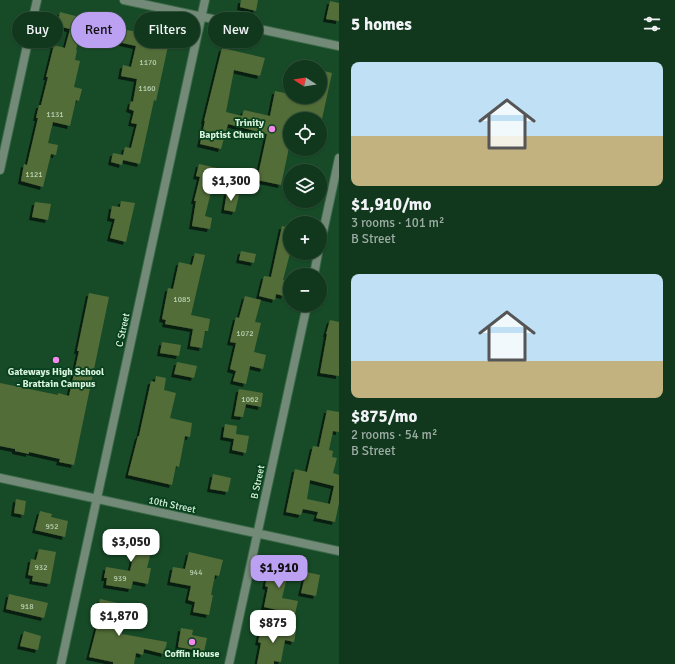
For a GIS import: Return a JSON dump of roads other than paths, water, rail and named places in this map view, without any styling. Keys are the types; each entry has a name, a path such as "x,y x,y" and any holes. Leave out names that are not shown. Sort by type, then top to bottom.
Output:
{"street":[{"path":"0,170 37,0"},
{"path":"124,0 339,46"},
{"name":"C Street","path":"61,664 205,0"},
{"path":"326,216 339,158"},
{"name":"B Street","path":"229,664 306,312"},
{"name":"10th Street","path":"0,478 339,551"}],"place":[{"name":"Trinity Baptist Church","path":"272,129"},
{"name":"Gateways High School - Brattain Campus","path":"56,360"},
{"name":"Coffin House","path":"192,642"}]}
